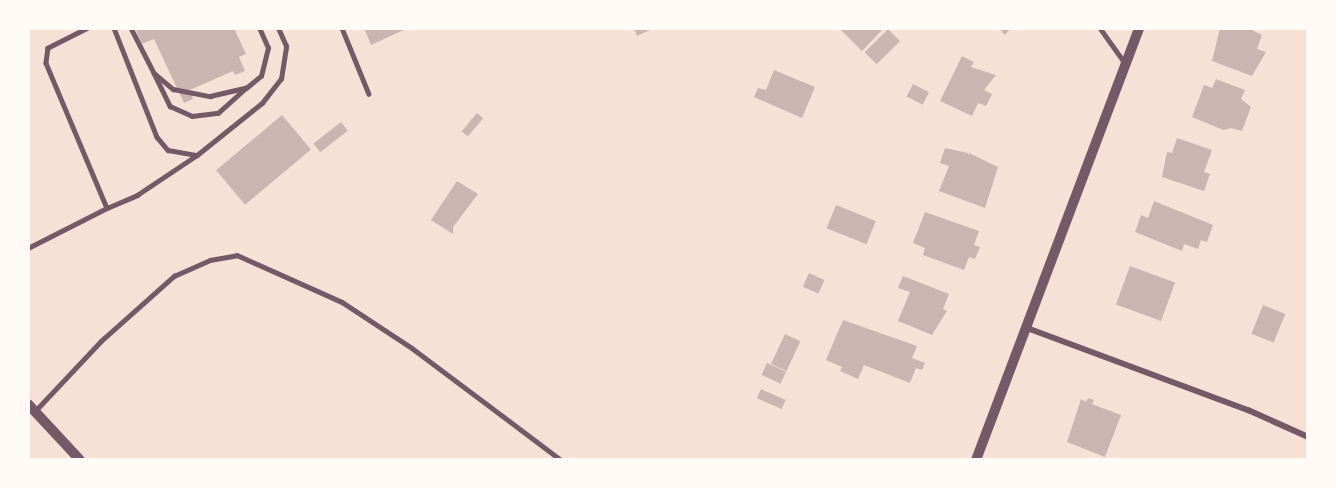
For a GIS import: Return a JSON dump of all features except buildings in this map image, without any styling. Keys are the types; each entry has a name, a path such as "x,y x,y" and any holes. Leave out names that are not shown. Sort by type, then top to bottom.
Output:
{"street":[{"path":"976,459 1139,28"},
{"path":"1027,328 1248,410 1308,437"},
{"path":"32,408 80,459"}],"lane":[{"path":"88,28 48,48 46,63 107,208"},
{"path":"114,28 157,137 168,150 197,155"},
{"path":"131,28 170,106 192,116 218,113 261,76 268,48 259,28"},
{"path":"28,248 137,195 197,155 262,103 281,79 286,46 278,28"},
{"path":"342,28 369,94"},
{"path":"1100,28 1125,63"},
{"path":"154,73 173,89 210,96 246,88"},
{"path":"32,408 101,340 174,276 210,260 237,255 342,302 411,348 561,459"}]}
